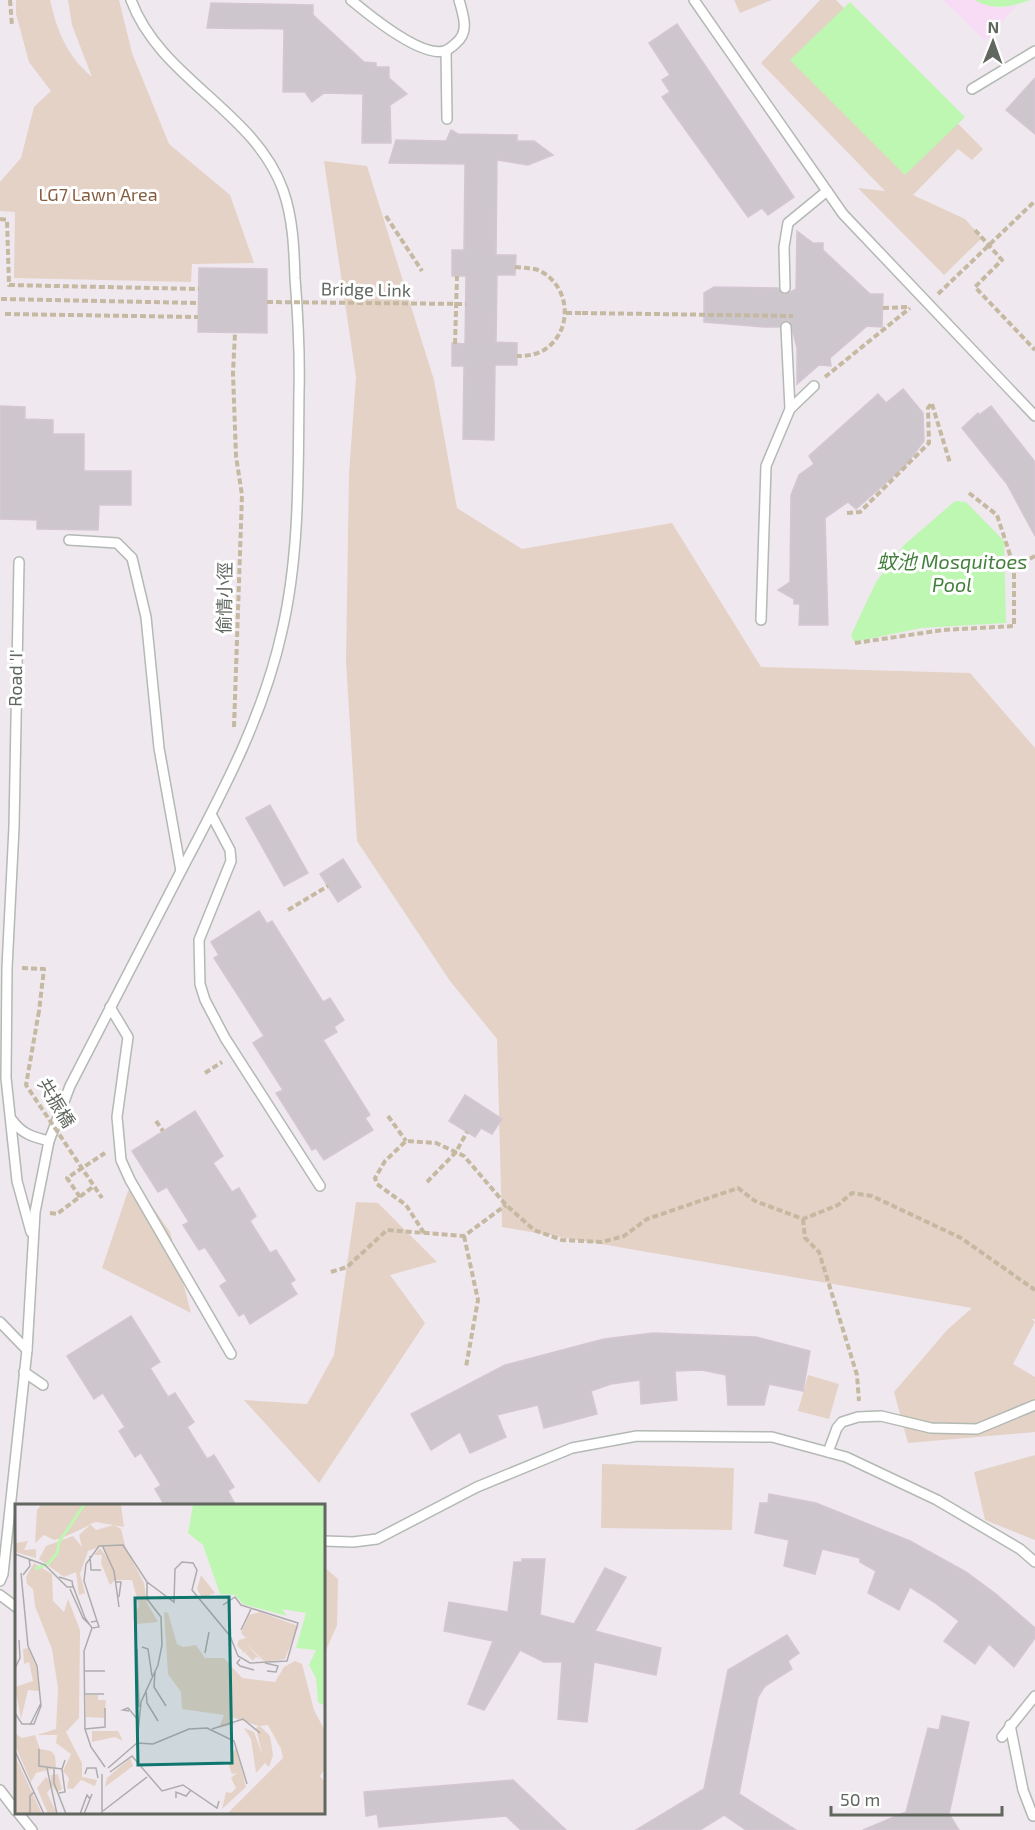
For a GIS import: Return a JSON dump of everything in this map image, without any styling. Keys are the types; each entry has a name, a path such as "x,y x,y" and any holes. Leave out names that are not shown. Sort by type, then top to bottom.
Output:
{"lane":[{"path":"0,1581 3,1574 27,1350 35,1212 49,1141 70,1086 249,739 282,631 297,522 300,353 292,228 277,174 257,143 200,90 159,46 137,15 131,0"},
{"path":"351,0 399,36 433,51 446,51 459,41 465,27 459,0"},
{"path":"693,0 843,214 1035,416"},
{"path":"446,51 447,119"},
{"path":"972,89 1035,51"},
{"path":"785,288 784,247 788,223 827,191"},
{"path":"786,327 790,409"},
{"path":"761,620 766,466 790,409 814,387"},
{"path":"69,540 117,543 132,558 146,617 159,748 181,872"},
{"name":"Road 'I'","path":"19,562 6,1078 17,1181 33,1238"},
{"path":"211,814 230,850 231,861 199,940 200,984 205,1000 225,1038 320,1186"},
{"path":"110,1007 128,1037 117,1117 121,1160 231,1354"},
{"path":"11,1118 19,1129 49,1141"},
{"path":"0,1322 27,1350"},
{"path":"24,1372 43,1385"},
{"path":"828,1452 837,1428 842,1422 858,1417 881,1416 931,1428 977,1429 1035,1405"},
{"path":"326,1541 353,1542 377,1539 477,1487 572,1448 637,1436 772,1437 846,1457 938,1500 1020,1549 1035,1562"},
{"path":"0,1595 15,1606"},
{"path":"1002,1737 1035,1696"},
{"path":"1010,1725 1023,1790 1033,1816"},
{"path":"0,1790 15,1808"},
{"path":"20,1815 32,1830"}],"path":[{"path":"10,0 12,26"},
{"path":"950,282 1035,201"},
{"path":"386,216 422,272"},
{"path":"0,219 7,220 9,285 199,289"},
{"path":"975,230 1002,260 975,287 1035,350"},
{"path":"516,267 537,270 552,279 563,296 566,313 559,336 544,350 532,355 517,356"},
{"path":"455,344 457,276"},
{"path":"814,387 922,298"},
{"path":"1,299 198,303"},
{"name":"Bridge Link","path":"267,302 466,304"},
{"path":"883,308 911,307"},
{"path":"566,313 793,316"},
{"path":"5,314 198,318"},
{"name":"偷情小徑","path":"233,739 242,495 236,456 235,333"},
{"path":"847,513 860,512 929,443 928,408 932,403 950,463"},
{"path":"855,643 944,630 1014,626 1014,567 997,515 969,493"},
{"path":"1014,567 1035,556"},
{"path":"288,910 328,886"},
{"name":"共振橋","path":"7,968 44,969 26,1085 102,1198"},
{"path":"205,1073 222,1062"},
{"path":"388,1116 406,1141"},
{"path":"156,1121 163,1131"},
{"path":"427,1182 456,1152 467,1132"},
{"path":"424,1233 406,1205 377,1184 375,1178 386,1161 406,1141 436,1143 464,1156 506,1205 534,1230 562,1240 602,1242 624,1236 647,1219 738,1188 755,1201 803,1219 838,1205 852,1193 872,1196 961,1238 1035,1290"},
{"path":"80,1197 67,1178 110,1149"},
{"path":"57,1214 94,1186"},
{"path":"332,1272 347,1267 387,1230 464,1236 506,1205"},
{"path":"803,1219 805,1238 819,1252 857,1376 858,1417"},
{"path":"464,1236 478,1300 466,1367"}],"green space":[{"name":"LG7 Lawn Area","path":"16,0 50,0 64,42 83,69 92,77 72,25 68,0 119,0 132,53 169,144 230,195 254,263 192,264 191,282 14,278 15,212 0,211 0,182 21,158 34,107 51,91 29,62 16,14"},
{"path":"734,0 772,0 740,13"},
{"path":"820,0 836,0 983,149 972,160 958,149 913,195 965,219 982,238 944,275 858,188 885,191 761,63"},
{"path":"324,161 367,166 434,380 457,508 522,549 672,523 761,667 970,673 1035,748 1035,1319 1032,1319 1035,1322 1013,1364 1035,1377 1035,1432 908,1443 894,1392 947,1330 972,1308 502,1227 497,1039 450,981 357,841 346,661 349,474 356,377"},
{"path":"140,1189 170,1232 191,1313 102,1268 128,1191"},
{"path":"356,1202 378,1203 437,1262 390,1275 425,1323 319,1483 244,1400 307,1404 334,1355"},
{"path":"808,1375 839,1384 829,1419 798,1411"},
{"path":"1035,1455 1035,1540 985,1520 974,1472"},
{"path":"602,1464 734,1468 732,1530 601,1528"},
{"path":"326,1569 338,1579 337,1625 326,1650"}],"sand":[{"path":"943,0 975,0 997,8 1016,6 986,41"}],"water":[{"path":"975,0 1030,0 996,7"},
{"path":"850,2 965,117 905,175 790,60"},
{"name":"蚊池 Mosquitoes Pool","path":"955,501 966,502 1004,541 1006,623 921,628 854,642 851,635 876,582 904,545"}],"building":[{"path":"211,3 313,5 313,15 364,62 376,63 376,67 389,67 389,78 407,94 390,105 391,143 362,143 363,94 324,93 312,102 305,92 283,92 284,29 207,28"},
{"path":"677,24 794,197 768,215 762,208 748,217 662,97 670,92 662,80 670,75 649,43"},
{"path":"1035,78 1035,134 1006,110"},
{"path":"451,130 458,134 517,135 517,141 534,141 553,155 528,165 497,160 496,255 516,255 515,275 497,275 496,342 517,343 517,365 495,365 494,440 463,439 464,366 452,366 452,343 465,344 466,276 452,276 452,250 464,250 465,164 389,163 396,140 446,141"},
{"path":"797,231 813,243 823,243 823,250 870,294 883,294 882,327 867,326 830,358 831,366 819,365 797,384 797,348 790,321 783,321 779,327 704,322 704,293 714,287 778,288 785,295 796,289"},
{"path":"199,268 267,269 267,333 198,332"},
{"path":"903,389 923,413 924,441 905,466 856,509 848,502 825,518 828,625 799,625 800,604 794,604 794,599 778,590 790,582 791,495 799,475 814,464 809,456 878,394 886,403"},
{"path":"0,406 25,407 25,419 53,420 53,434 84,434 84,471 131,471 131,505 99,505 98,530 37,529 37,520 0,519"},
{"path":"991,406 1035,462 1035,536 1007,484 962,428 978,413 979,415"},
{"path":"270,805 308,873 284,886 246,818"},
{"path":"343,859 361,887 338,902 320,874"},
{"path":"259,911 267,924 272,921 323,1002 330,998 344,1020 334,1027 337,1032 323,1040 370,1115 365,1118 373,1130 324,1160 316,1148 312,1150 276,1093 283,1090 253,1043 264,1036 214,958 219,955 211,942"},
{"path":"465,1095 502,1119 492,1134 481,1128 475,1137 449,1121"},
{"path":"195,1111 223,1156 213,1163 232,1192 239,1188 256,1216 250,1221 270,1253 276,1250 295,1280 290,1283 297,1294 250,1324 244,1313 239,1316 220,1286 227,1281 205,1247 199,1250 183,1225 189,1222 167,1187 158,1192 132,1151"},
{"path":"131,1316 160,1362 150,1368 168,1397 175,1393 194,1422 187,1427 207,1459 214,1455 234,1487 228,1491 235,1504 164,1504 155,1489 161,1485 141,1453 135,1457 119,1431 125,1427 103,1393 94,1399 67,1356"},
{"path":"653,1333 756,1337 810,1351 803,1391 769,1384 764,1405 728,1405 726,1375 702,1370 675,1371 677,1400 641,1404 640,1380 611,1384 591,1391 597,1414 544,1428 538,1405 497,1415 506,1437 470,1453 460,1432 431,1450 411,1414 505,1365 604,1339"},
{"path":"769,1494 816,1503 910,1541 966,1572 996,1594 1035,1628 1035,1638 1014,1667 989,1644 975,1664 944,1641 959,1621 910,1587 899,1610 868,1593 876,1571 860,1562 860,1558 822,1549 815,1574 784,1566 789,1540 755,1533 760,1503 768,1503"},
{"path":"522,1559 545,1559 540,1615 574,1624 605,1568 626,1577 595,1631 661,1648 656,1675 594,1662 587,1722 558,1719 562,1662 544,1662 520,1650 484,1710 468,1704 493,1641 444,1631 449,1602 508,1612 514,1562 522,1562"},
{"path":"787,1635 799,1653 788,1661 792,1669 765,1686 758,1697 739,1794 796,1830 746,1830 724,1815 700,1830 636,1830 704,1789 728,1670"},
{"path":"942,1716 969,1722 949,1814 959,1830 863,1830 906,1812 928,1728 939,1730"},
{"path":"513,1780 566,1830 521,1830 506,1816 379,1827 377,1814 366,1816 364,1792"}]}
